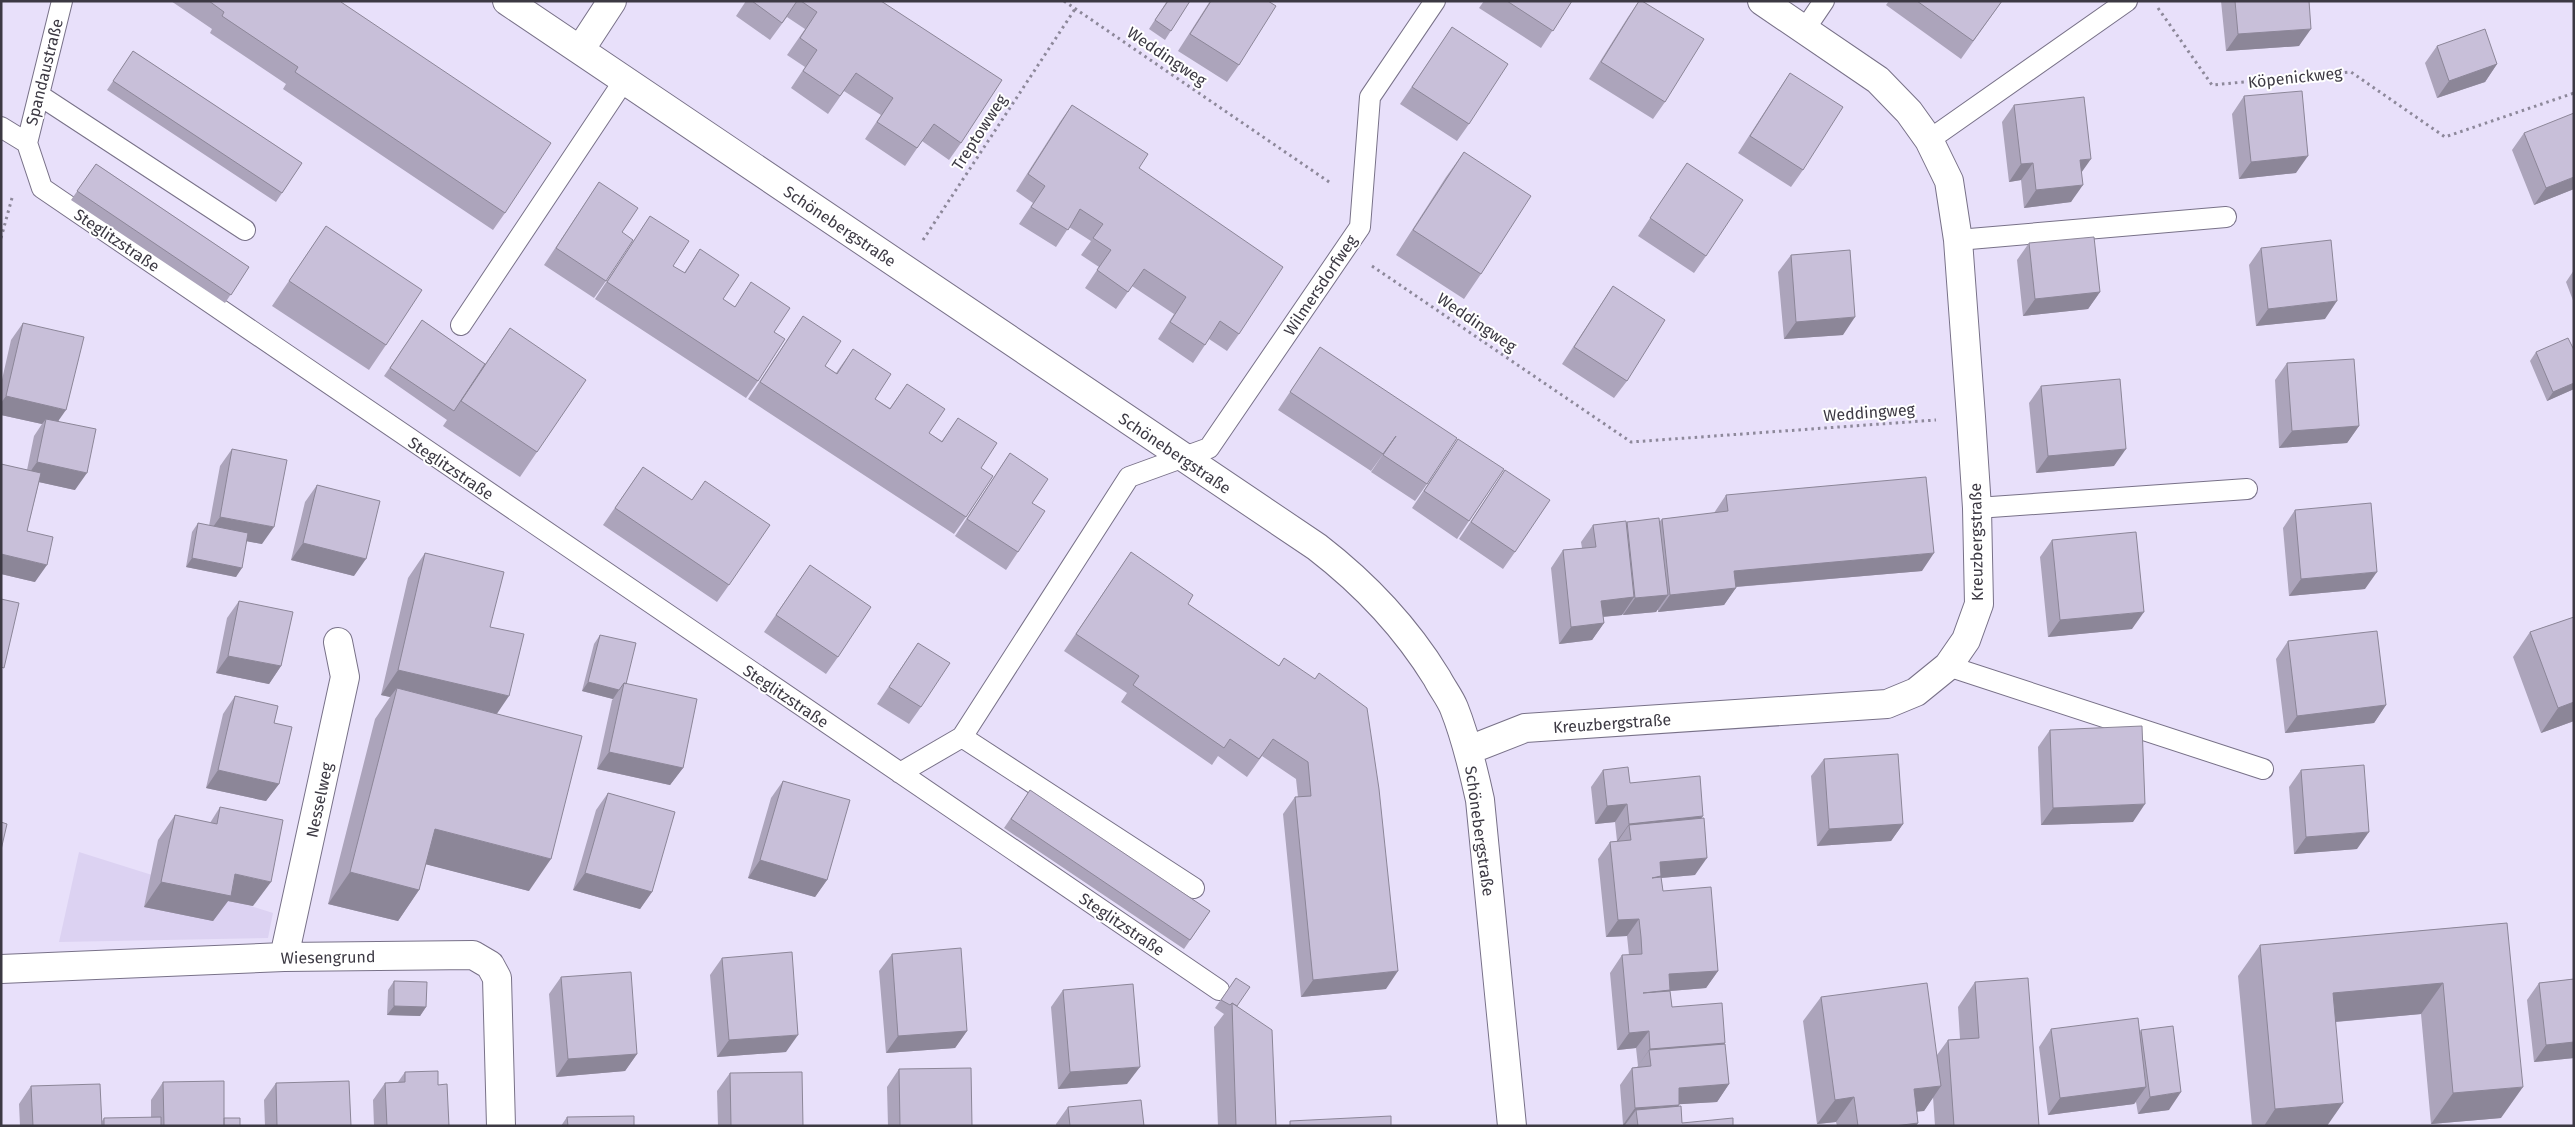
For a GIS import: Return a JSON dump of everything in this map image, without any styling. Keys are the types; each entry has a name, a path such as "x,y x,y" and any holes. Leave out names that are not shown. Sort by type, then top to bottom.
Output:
{"street":[{"name":"Schönebergstraße","path":"507,1 1317,547 1357,578 1400,624 1428,664 1453,706 1469,750 1480,800 1512,1126"},
{"path":"580,50 612,1"},
{"name":"Kreuzbergstraße","path":"1469,750 1525,728 1887,704 1916,692 1948,666 1966,640 1979,604 1977,508 1958,240 1949,181 1929,140 1909,112 1878,80 1762,1"},
{"name":"Nesselweg","path":"284,957 346,678 338,642"},
{"name":"Wiesengrund","path":"1,969 284,957 473,955 490,965 497,978 501,1126"}],"lane":[{"name":"Spandaustraße","path":"1,127 27,143 62,1"},
{"name":"Wilmersdorfweg","path":"1181,457 1209,448 1360,227 1370,98 1435,1"},
{"path":"1805,29 1824,1"},
{"path":"1929,140 2127,1"},
{"path":"461,324 625,79"},
{"path":"39,96 245,230"},
{"name":"Steglitzstraße","path":"27,143 42,188 1219,990"},
{"path":"1958,240 2226,217"},
{"path":"900,774 962,737 1129,477 1181,457"},
{"path":"1977,508 2247,489"},
{"path":"1948,666 2263,769"},
{"path":"962,737 1194,888"}],"path":[{"name":"Weddingweg","path":"1064,1 1346,193 1360,227 1372,265 1631,442 1971,418"},
{"name":"Köpenickweg","path":"2154,1 2212,85 2351,72 2445,137 2574,93"},
{"name":"Treptowweg","path":"904,270 1075,9"}],"shaded area":[{"path":"79,852 273,913 268,938 59,942"}],"building":[{"path":"209,1 341,1 551,143 505,213 295,72 298,67 222,16 224,12"},
{"path":"752,1 797,1 782,23"},
{"path":"801,1 881,1 1002,80 961,143 934,124 917,148 877,122 893,98 856,73 840,96 803,71 817,50 800,38 817,12"},
{"path":"1168,1 1190,1 1171,31 1155,20"},
{"path":"1211,1 1268,1 1276,6 1239,65 1190,34"},
{"path":"1507,1 1572,1 1553,31"},
{"path":"1639,1 1642,1 1704,39 1665,102 1601,62"},
{"path":"1917,1 2002,1 1973,41"},
{"path":"2235,1 2309,1 2311,29 2238,34"},
{"path":"1452,27 1508,64 1469,124 1412,87"},
{"path":"2485,29 2497,64 2449,81 2437,46"},
{"path":"133,51 302,163 282,193 113,81"},
{"path":"1790,73 1843,107 1803,170 1750,136"},
{"path":"2302,91 2308,156 2251,162 2244,96"},
{"path":"2084,97 2091,159 2080,160 2083,185 2036,190 2033,163 2021,164 2014,105"},
{"path":"1072,105 1148,154 1139,168 1283,267 1239,334 1220,321 1205,345 1170,322 1186,297 1144,269 1128,292 1097,270 1111,250 1093,238 1103,224 1080,209 1068,230 1031,207 1045,186 1028,174"},
{"path":"2574,113 2574,177 2546,188 2524,133"},
{"path":"1464,152 1531,196 1481,274 1413,230"},
{"path":"1687,163 1743,200 1706,256 1650,218"},
{"path":"96,164 249,267 231,295 77,191"},
{"path":"599,182 638,208 622,232 633,240 606,281 556,248"},
{"path":"650,216 689,241 673,266 685,273 700,249 739,275 723,299 735,307 751,282 790,308 774,332 785,339 758,381 607,282"},
{"path":"326,226 422,290 386,345 289,281"},
{"path":"2094,237 2100,292 2035,299 2029,243"},
{"path":"2331,240 2337,301 2268,309 2261,248"},
{"path":"1850,250 1855,317 1796,322 1791,255"},
{"path":"1613,286 1665,320 1627,381 1574,347"},
{"path":"803,316 841,341 825,366 837,374 853,349 891,374 875,399 890,409 907,384 945,409 929,433 942,442 958,418 997,443 981,468 993,476 966,517 760,382"},
{"path":"422,320 485,364 454,411 390,368"},
{"path":"23,323 84,337 66,410 6,396"},
{"path":"510,328 586,380 537,452 461,401"},
{"path":"2568,338 2574,350 2574,383 2553,392 2536,352"},
{"path":"1320,347 1457,438 1427,484 1383,455 1396,436 1383,454 1290,392"},
{"path":"2354,359 2359,426 2292,431 2287,363"},
{"path":"2120,379 2126,449 2048,456 2041,386"},
{"path":"46,419 96,429 87,473 37,462"},
{"path":"1458,439 1504,469 1469,521 1424,491"},
{"path":"232,449 287,460 274,527 220,517"},
{"path":"1010,453 1048,479 1032,503 1045,511 1018,552 967,519"},
{"path":"1,464 41,473 27,531 53,537 47,565 1,554"},
{"path":"643,467 692,500 705,481 770,525 729,585 615,508"},
{"path":"1505,470 1550,500 1515,552 1471,522"},
{"path":"1926,477 1934,553 1734,571 1736,588 1670,595 1662,519 1728,511 1726,495"},
{"path":"317,485 380,501 366,559 303,543"},
{"path":"2371,503 2377,572 2301,579 2295,510"},
{"path":"1659,518 1668,595 1635,598 1627,522"},
{"path":"1626,521 1634,597 1601,601 1604,623 1571,627 1563,550 1596,547 1593,525"},
{"path":"198,523 248,533 242,568 192,558"},
{"path":"2136,532 2144,612 2060,620 2052,540"},
{"path":"1131,552 1193,595 1188,604 1279,666 1284,658 1315,679 1319,673 1367,708 1379,789 1398,971 1313,980 1295,797 1311,796 1308,762 1273,739 1259,759 1230,739 1224,748 1133,685 1139,676 1076,634"},
{"path":"425,553 504,572 490,627 524,634 509,696 398,670"},
{"path":"810,565 871,607 838,657 776,615"},
{"path":"1,599 19,603 4,668 1,667"},
{"path":"239,601 293,612 281,666 228,656"},
{"path":"2574,617 2574,702 2558,708 2530,632"},
{"path":"2377,631 2386,705 2297,716 2288,641"},
{"path":"600,635 636,643 626,684 624,683 619,690 588,682"},
{"path":"918,643 950,663 921,707 889,687"},
{"path":"624,683 697,699 683,768 609,752"},
{"path":"397,688 582,736 551,859 435,829 419,890 350,872"},
{"path":"235,696 278,706 274,723 292,727 279,784 218,770"},
{"path":"2142,726 2145,804 2053,808 2050,730"},
{"path":"1898,754 1903,824 1829,829 1824,759"},
{"path":"2364,765 2369,832 2306,837 2301,770"},
{"path":"1628,767 1630,783 1700,776 1703,816 1629,824 1627,804 1607,806 1603,770"},
{"path":"783,781 850,800 827,880 760,860"},
{"path":"1030,790 1210,911 1190,940 1011,819"},
{"path":"608,793 675,812 652,892 585,873"},
{"path":"220,807 283,820 271,882 235,874 231,896 161,882 175,815 217,824"},
{"path":"1704,818 1707,858 1660,862 1661,876 1652,878 1661,877 1663,891 1711,887 1718,971 1669,974 1670,990 1643,993 1670,991 1672,1007 1722,1003 1725,1043 1650,1049 1649,1031 1629,1033 1622,955 1642,954 1641,937 1639,919 1618,920 1610,842 1631,840 1629,825"},
{"path":"1,822 7,824 1,850"},
{"path":"2507,923 2523,1087 2453,1093 2443,983 2333,993 2343,1103 2275,1109 2260,945"},
{"path":"961,948 967,1031 898,1036 892,954"},
{"path":"792,952 798,1035 729,1040 722,958"},
{"path":"631,972 637,1054 568,1059 561,977"},
{"path":"1236,978 1250,987 1237,1006 1232,1003 1230,1005 1221,1000"},
{"path":"2028,978 2039,1126 1954,1126 1948,1040 1979,1038 1975,982"},
{"path":"2574,979 2574,1042 2546,1045 2539,983"},
{"path":"394,981 427,982 426,1007 394,1006"},
{"path":"1927,983 1941,1086 1914,1089 1918,1123 1895,1126 1858,1126 1854,1097 1835,1100 1821,997"},
{"path":"1133,984 1140,1067 1070,1072 1063,990"},
{"path":"1232,1003 1272,1030 1276,1126 1236,1126"},
{"path":"2138,1018 2146,1087 2060,1098 2051,1029"},
{"path":"2173,1026 2181,1092 2150,1097 2141,1030"},
{"path":"1725,1044 1729,1084 1679,1088 1679,1105 1635,1108 1632,1068 1651,1066 1649,1050"},
{"path":"971,1068 972,1126 900,1126 899,1069"},
{"path":"438,1071 438,1085 447,1084 449,1126 387,1126 385,1083 405,1082 405,1072"},
{"path":"802,1072 803,1126 731,1126 730,1073"},
{"path":"224,1081 224,1126 164,1126 163,1082"},
{"path":"349,1081 351,1126 277,1126 276,1083"},
{"path":"100,1084 102,1126 33,1126 31,1086"},
{"path":"1141,1100 1144,1126 1070,1126 1068,1107"},
{"path":"1681,1106 1682,1123 1733,1118 1733,1126 1638,1126 1636,1110"},
{"path":"634,1116 634,1126 568,1126 567,1117"},
{"path":"1391,1116 1391,1126 1290,1126 1290,1121"},
{"path":"161,1117 161,1126 104,1126 104,1118"},
{"path":"224,1118 240,1118 240,1126 224,1126"}]}
